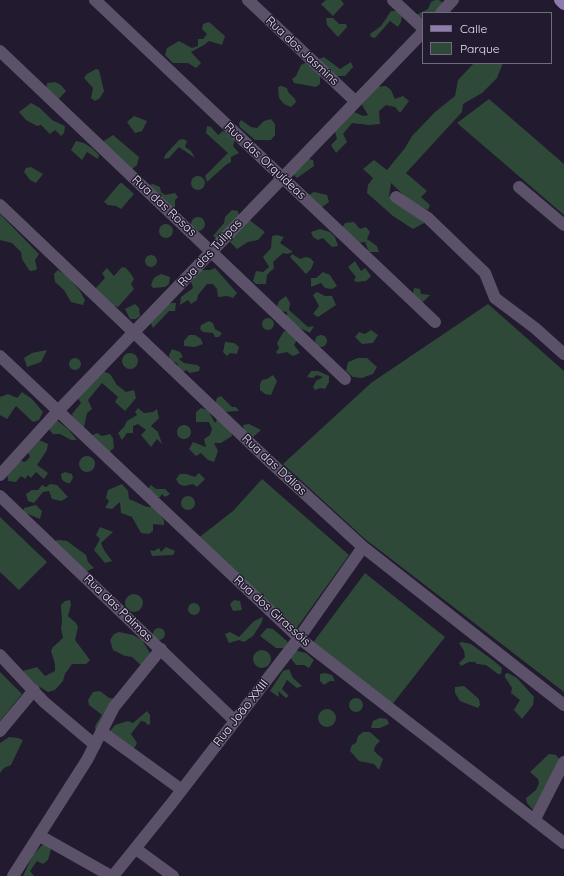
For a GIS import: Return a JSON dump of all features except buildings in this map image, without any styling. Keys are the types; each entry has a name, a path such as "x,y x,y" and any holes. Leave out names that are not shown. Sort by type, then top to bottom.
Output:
{"main road":[{"path":"560,0 564,4"}],"street":[{"name":"Rua das Orquídeas","path":"95,0 435,322"},
{"name":"Rua dos Jasmins","path":"248,0 355,101"},
{"path":"393,0 422,27"},
{"path":"442,12 453,0"},
{"name":"Rua das Tulipas","path":"0,475 58,411 422,33"},
{"name":"Rua das Rosas","path":"0,51 345,379"},
{"path":"519,187 564,225"},
{"path":"396,197 428,218 485,273 495,298 535,328 564,354"},
{"name":"Rua das Dálias","path":"0,205 269,462 364,547 564,705"},
{"name":"Rua dos Girassóis","path":"0,356 299,638 564,843"},
{"name":"Rua das Palmas","path":"0,496 235,720"},
{"name":"Rua João XXIII","path":"112,876 136,849 299,638 364,547"},
{"path":"13,876 40,836 95,745 114,707 161,649"},
{"path":"0,655 44,702 95,745"},
{"path":"0,731 34,690"},
{"path":"102,732 182,790"},
{"path":"535,820 564,762"},
{"path":"40,836 112,876"},
{"path":"136,849 173,876"}],"green space":[{"path":"326,0 341,0 344,4 333,16 321,4"},
{"path":"439,0 446,5 437,12 422,12 428,9 431,2"},
{"path":"391,11 398,11 402,15 401,22 398,27 390,21 375,38 371,37 370,34 381,26"},
{"path":"422,12 422,19 416,15"},
{"path":"326,18 333,18 339,24 346,24 347,27 338,37 327,25"},
{"path":"209,22 225,36 222,45 209,41 191,52 201,63 196,68 188,63 173,63 165,55 167,48 179,41 192,48 198,46 198,39 203,39 207,34 202,29 203,24"},
{"path":"324,57 340,69 351,62 353,67 345,76 336,76 319,59"},
{"path":"307,62 320,74 320,84 316,87 294,83 292,79 296,76 301,65"},
{"path":"473,64 503,64 497,78 482,93 463,104 462,112 406,173 427,191 421,197 430,205 428,210 412,203 391,183 389,196 426,222 413,229 393,216 367,193 368,185 373,178 363,169 374,160 387,170 405,148 412,136 435,112 455,96 458,80"},
{"path":"96,69 99,70 104,91 100,98 95,101 91,98 93,88 84,78 87,74"},
{"path":"55,82 61,85 66,91 58,100 46,89 47,83"},
{"path":"281,86 287,88 288,92 295,99 296,102 291,107 284,104 279,98 278,87"},
{"path":"386,86 391,90 395,99 403,96 409,101 400,113 395,107 386,105 379,111 380,124 369,125 352,123 343,134 347,142 336,153 331,145 337,139 334,128 354,112 363,116 368,115 362,105 368,91 373,87"},
{"path":"489,99 564,164 564,215 457,123"},
{"path":"31,103 40,108 52,120 65,126 64,133 61,136 55,130 50,134 41,125 37,126 26,120 19,112"},
{"path":"134,116 147,121 142,131 135,133 127,122"},
{"path":"271,119 275,124 275,135 271,140 255,140 240,127 239,123 241,120 251,127 257,128 264,121"},
{"path":"207,126 211,127 218,135 223,131 231,135 235,140 233,146 239,153 231,157 231,162 207,182 205,176 228,153 206,133"},
{"path":"113,135 139,157 137,165 130,171 101,143"},
{"path":"183,139 187,141 185,147 191,151 195,158 179,147 169,158 164,159 165,155 179,140"},
{"path":"76,141 84,143 92,148 99,155 98,159 87,152 82,160 71,150"},
{"path":"306,158 313,160 314,166 297,178 292,173"},
{"path":"31,167 43,174 36,183 30,180 24,172 26,168"},
{"path":"195,176 201,176 205,180 205,186 201,190 195,190 191,186 191,180"},
{"path":"120,183 122,183 134,194 121,209 116,206 108,205 104,202"},
{"path":"153,184 160,187 161,192 165,195 175,193 178,197 175,200 175,208 172,211 149,185"},
{"path":"314,192 327,195 329,202 321,208 305,197"},
{"path":"232,210 238,211 239,218 217,239 213,236 224,223 225,217"},
{"path":"0,214 39,254 35,260 36,270 29,270 22,259 21,252 12,243 0,240"},
{"path":"195,217 201,217 205,221 205,227 201,231 195,231 191,227 191,221"},
{"path":"248,219 265,232 258,240 248,242 237,249 227,239"},
{"path":"354,222 360,229 366,227 370,232 367,239 377,246 379,252 369,252 365,242 357,243 342,228 345,223"},
{"path":"163,224 169,224 173,228 173,234 169,238 163,238 159,234 159,228"},
{"path":"320,229 330,232 335,237 338,246 332,247 323,238 318,240 313,237 311,232"},
{"path":"277,235 284,237 280,243 293,252 287,254 283,253 273,262 274,268 267,275 266,284 256,284 253,281 256,271 263,272 269,267 263,257 271,248 272,236"},
{"path":"292,254 300,259 306,257 310,258 314,262 311,269 306,274 290,257"},
{"path":"153,255 156,256 156,266 149,267 146,266 145,259 146,256"},
{"path":"355,261 361,271 365,268 371,276 366,281 356,282 354,280 356,277 348,267"},
{"path":"122,267 126,268 134,279 131,284 134,289 118,307 109,304 95,289 105,278 102,273 107,268 114,276"},
{"path":"215,268 237,293 233,298 227,296 218,297 217,289 213,284 207,284 198,295 197,300 191,304 188,300 180,305 181,297 193,288 190,278 196,270 210,270"},
{"path":"58,270 67,276 80,291 85,300 83,305 71,302 64,290 55,282 54,274"},
{"path":"323,272 330,275 337,286 332,289 325,288 321,283 311,287 311,278 316,278"},
{"path":"161,274 170,277 169,284 165,287 153,288 151,285 153,280"},
{"path":"414,288 420,289 421,294 430,295 423,302 417,300 413,293"},
{"path":"317,292 325,296 332,296 336,305 318,317 313,314 319,306 313,295"},
{"path":"286,296 290,303 289,310 308,327 314,326 310,333 296,326 287,318 287,312 281,311 277,306 279,301"},
{"path":"176,303 175,311 169,311 153,328 150,321 163,305"},
{"path":"135,304 139,308 140,316 136,319 130,319 125,309"},
{"path":"488,304 564,371 564,692 365,539 283,464 371,383"},
{"path":"266,318 270,318 274,324 270,330 266,330 262,326 262,322"},
{"path":"209,321 213,323 215,329 222,333 219,337 215,337 213,333 203,332 200,329 201,325"},
{"path":"371,330 378,335 373,343 362,344 355,337 359,332 365,334"},
{"path":"284,331 290,333 297,340 294,345 300,353 293,356 287,352 278,354 276,352 279,348 277,343"},
{"path":"189,335 195,335 201,339 203,344 195,347 184,346 184,341"},
{"path":"323,335 326,336 326,346 319,347 316,346 315,339 316,336"},
{"path":"225,342 234,343 239,347 237,354 230,353 227,356 223,352"},
{"path":"172,349 180,352 183,357 179,359 184,363 197,365 200,367 199,371 190,373 186,370 182,373 175,369 178,364 170,360 169,355"},
{"path":"47,350 41,362 27,367 24,358 32,353"},
{"path":"130,353 136,355 138,361 136,367 130,369 124,367 122,361 124,355"},
{"path":"75,358 79,360 81,364 79,368 75,370 71,368 69,364 71,360"},
{"path":"358,358 367,358 377,367 373,374 362,378 353,377 346,371 348,362"},
{"path":"101,370 110,374 117,385 126,392 134,390 136,398 125,411 115,402 118,397 102,383 88,400 92,409 87,413 84,427 76,425 72,414 81,403 77,397"},
{"path":"311,371 318,371 329,376 329,382 325,389 320,388 315,390 313,387 316,381 323,377 317,375 313,378 307,377"},
{"path":"273,375 277,381 271,395 265,394 260,390 260,384 262,380"},
{"path":"22,392 32,399 43,412 39,420 33,422 16,406 7,419 0,415 0,397 8,394 17,398"},
{"path":"221,396 232,407 236,407 239,411 222,412 215,404 217,398"},
{"path":"138,408 144,413 153,412 157,409 159,418 151,426 158,432 162,444 157,439 151,447 141,435 146,430 138,424 133,426 133,433 127,433 122,440 118,433 127,421 137,415 135,412"},
{"path":"201,408 208,410 215,423 218,418 230,426 232,436 221,443 214,443 218,451 214,462 208,460 201,453 196,456 189,449 193,442 206,447 204,439 210,435 212,429 209,422 196,422 196,412"},
{"path":"53,417 68,429 77,440 71,440 60,434 53,434 47,427"},
{"path":"249,424 261,430 252,438 244,430 243,425"},
{"path":"181,425 187,425 191,429 191,435 187,439 181,439 177,435 177,429"},
{"path":"97,433 102,436 110,434 113,438 114,448 108,453 90,436"},
{"path":"39,440 48,444 47,450 37,465 48,473 44,479 36,472 31,478 28,475 25,479 21,476 16,482 8,481 7,470 19,460 25,462 30,457 26,449"},
{"path":"84,456 90,456 95,461 93,470 90,472 84,472 79,467 79,461"},
{"path":"65,472 72,474 73,478 70,483 62,480 61,474"},
{"path":"199,473 205,479 197,487 193,484 184,486 179,484 176,479 180,474 195,477"},
{"path":"262,479 349,555 296,629 197,539 233,511"},
{"path":"50,484 57,485 68,497 61,501 52,499 49,491 43,492 34,503 28,501 26,494 32,490 38,490 42,485 46,487"},
{"path":"122,484 128,491 129,499 147,507 154,507 164,520 164,525 153,524 153,531 149,534 141,533 132,517 121,513 120,502 112,509 105,508 109,501 106,498 108,490"},
{"path":"151,485 156,489 165,489 170,494 165,497 162,494 160,497 155,497 148,489"},
{"path":"185,496 191,496 195,500 195,506 191,510 185,510 181,506 181,500"},
{"path":"36,505 42,511 40,519 23,512 24,508"},
{"path":"0,517 47,562 19,590 0,572"},
{"path":"100,527 113,532 101,543 112,561 105,563 94,550 100,539 96,535"},
{"path":"54,541 67,541 86,555 88,562 94,568 82,573"},
{"path":"166,547 175,551 173,555 152,556 150,550 154,551 159,548 161,552"},
{"path":"365,573 445,637 391,706 312,644"},
{"path":"134,594 140,597 143,603 140,609 134,612 128,609 125,603 128,597"},
{"path":"70,600 71,605 68,616 76,623 78,627 75,640 90,660 86,664 72,664 65,674 63,681 55,690 48,692 29,680 23,671 37,667 45,676 55,671 55,664 51,651 53,647 63,638 61,629 61,605 65,601"},
{"path":"234,600 240,601 242,610 233,611 230,604"},
{"path":"192,603 196,603 200,609 196,615 192,615 188,611 188,607"},
{"path":"263,617 262,622 253,636 244,642 239,640 229,643 225,634 230,632 239,637 254,621"},
{"path":"161,628 164,629 164,639 157,640 154,639 153,632 154,629"},
{"path":"267,628 273,629 288,642 284,648 276,648 260,636"},
{"path":"119,632 133,635 142,640 151,655 142,666 132,657 125,656 113,650 110,640 114,634"},
{"path":"462,642 471,644 494,661 502,668 501,674 498,674 486,665 477,664 475,662 469,662 461,666 459,663 465,657 464,651 459,643"},
{"path":"258,650 266,650 271,655 269,666 266,668 258,668 253,663 253,655"},
{"path":"294,650 306,653 314,660 309,668 304,665 296,665 289,656"},
{"path":"289,669 293,678 302,686 297,688 287,680 282,689 289,696 286,698 278,691 279,697 270,691 283,671"},
{"path":"0,672 22,694 0,721"},
{"path":"325,673 332,675 335,681 330,681 324,685 320,681 320,674"},
{"path":"508,673 517,678 534,697 533,705 522,719 514,710 520,700 511,693 512,688 505,677 505,674"},
{"path":"464,686 479,699 480,705 478,708 460,701 455,693 455,687"},
{"path":"100,691 109,698 116,699 96,733 95,726 102,715 89,705 88,700 93,692"},
{"path":"353,698 359,698 363,702 363,708 359,712 353,712 349,708 349,702"},
{"path":"327,709 333,712 336,718 333,724 327,727 321,724 318,718 321,712"},
{"path":"147,711 150,715 150,724 148,725 141,721 131,734 137,743 135,747 133,748 110,731 115,725 128,721 133,723"},
{"path":"380,718 387,719 389,724 380,728 371,728 373,721"},
{"path":"363,732 370,732 380,741 375,746 374,751 383,759 379,770 374,764 359,761 350,751 352,745 356,743 358,736"},
{"path":"9,737 23,740 11,765 4,768 0,773 0,743"},
{"path":"549,754 556,755 560,760 533,810 527,803 526,798 536,790 539,783 538,779 530,772"},
{"path":"44,843 51,849 48,860 43,864 37,861 30,871 34,876 23,876 33,855"}]}
